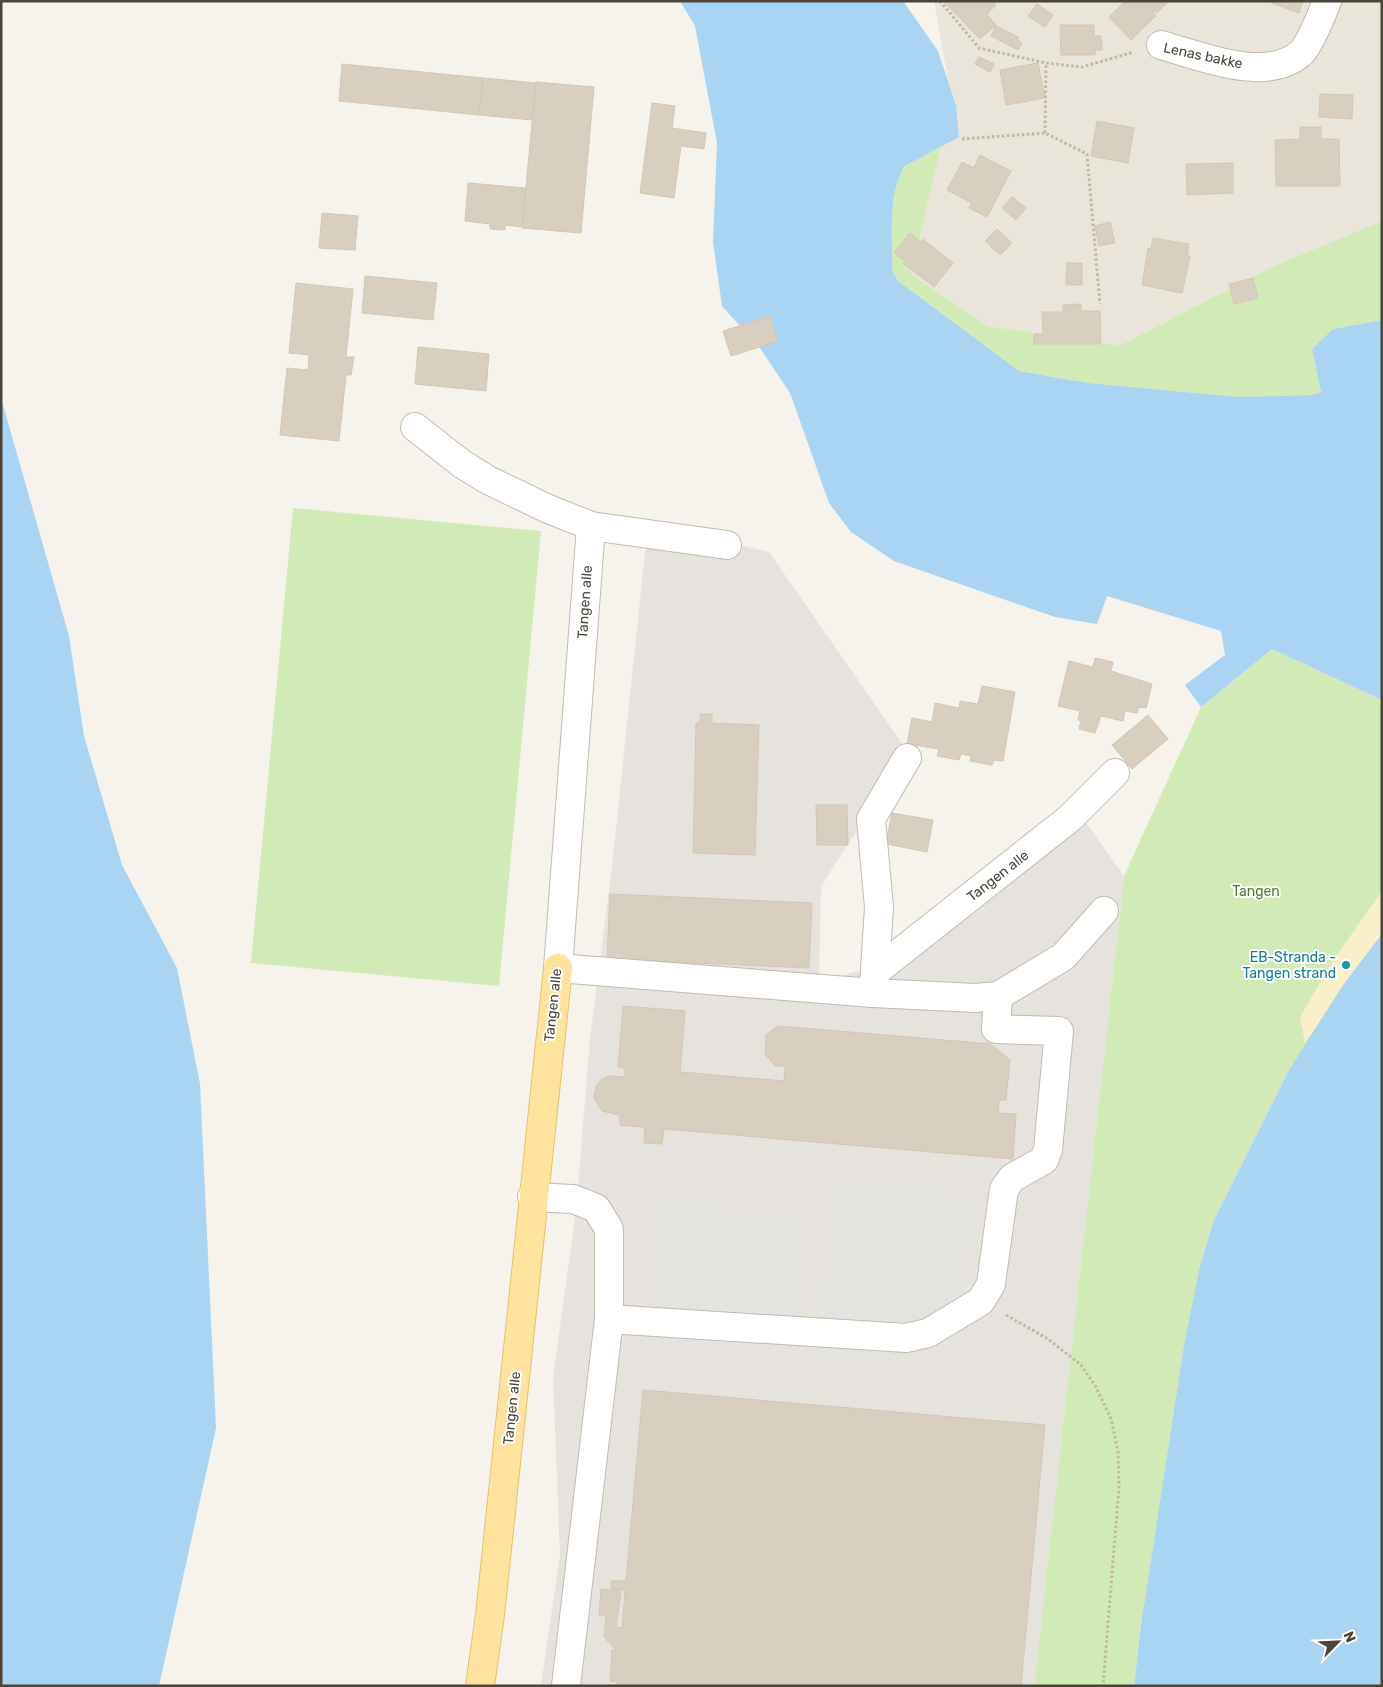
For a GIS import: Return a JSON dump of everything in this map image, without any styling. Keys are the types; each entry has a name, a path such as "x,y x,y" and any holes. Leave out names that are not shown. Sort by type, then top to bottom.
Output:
{"main road":[{"name":"Tangen alle","path":"480,1686 491,1605 532,1197 558,968"}],"street":[{"name":"Lenas bakke","path":"1161,45 1234,66 1278,66 1302,52 1327,1"},
{"path":"415,427 462,464 488,480 546,508 591,526 727,545"},
{"name":"Tangen alle","path":"558,968 591,526"},
{"path":"874,983 879,907 871,819 907,758"},
{"name":"Tangen alle","path":"874,983 1070,818 1115,773"},
{"path":"558,968 874,983 976,998 998,996 1063,956 1104,911"},
{"path":"609,1319 906,1338 928,1333 982,1301 990,1284 1004,1190 1012,1178 1044,1160 1048,1150 1059,1030 996,1029 998,996"},
{"path":"532,1197 573,1199 596,1208 609,1229 609,1319 566,1686"}],"path":[{"name":"Lenas bakke","path":"940,1 979,48 1046,63 1082,67 1161,45"},
{"path":"1045,133 1046,63"},
{"path":"962,139 1045,133 1087,154 1100,304"},
{"path":"982,1301 1048,1339 1081,1365 1096,1387 1111,1419 1118,1451 1119,1487 1103,1686"}],"shaded area":[{"path":"934,1 1382,1 1382,221 1274,266 1119,346 988,326 911,274 941,147 959,137 956,105 948,80"},
{"path":"648,524 769,552 908,752 821,886 819,981 895,962 1082,817 1124,876 1034,1686 541,1686 560,1555 553,1377 576,1211 590,1038 612,867"},
{"path":"829,1174 977,1190 965,1327 893,1361 645,1341 658,1198 805,1212 796,1317 816,1320"}],"green space":[{"path":"941,147 911,274 988,326 1119,346 1274,266 1382,221 1382,320 1333,329 1312,349 1321,394 1239,397 1088,383 1019,371 898,281 892,270 893,202 899,177 908,165"},
{"path":"293,508 541,531 499,986 251,963"},
{"name":"Tangen","path":"1272,649 1382,700 1382,934 1289,1070 1213,1222 1199,1270 1184,1345 1141,1625 1134,1686 1034,1686 1124,876 1201,707"}],"sand":[{"name":"EB-Stranda - Tangen strand","path":"1382,891 1382,935 1305,1043 1300,1017 1336,956"}],"water":[{"path":"680,1 903,1 938,51 956,105 959,137 905,166 899,176 893,202 892,270 898,281 1019,371 1088,383 1239,397 1310,395 1321,393 1312,349 1333,329 1382,320 1382,700 1272,649 1201,707 1185,685 1225,655 1221,631 1107,596 1097,624 1055,617 894,561 851,532 829,503 790,393 760,348 722,306 713,242 717,143 695,26"},
{"path":"1,398 69,636 84,736 122,865 177,968 200,1084 216,1428 159,1686 1,1686"},
{"path":"1382,934 1382,1686 1134,1686 1141,1625 1184,1345 1199,1270 1213,1222 1289,1070 1343,985"}],"building":[{"path":"943,1 993,1 996,5 987,14 996,25 980,39"},
{"path":"1125,1 1169,1 1157,13 1155,11 1153,13 1156,16 1131,40 1109,17"},
{"path":"1273,1 1303,1 1299,13 1272,3"},
{"path":"1037,4 1053,15 1045,27 1028,16"},
{"path":"1060,25 1094,25 1094,36 1101,36 1102,50 1095,50 1095,55 1061,55"},
{"path":"996,26 1018,37 1017,40 1022,43 1018,50 991,36"},
{"path":"979,57 994,64 990,72 975,64"},
{"path":"1038,63 1045,98 1006,105 1000,70"},
{"path":"342,64 483,78 479,115 339,101"},
{"path":"483,78 536,83 533,120 479,115"},
{"path":"536,82 594,87 581,233 522,228"},
{"path":"1320,94 1353,95 1352,119 1319,117"},
{"path":"652,103 675,106 672,128 706,133 704,149 681,146 674,198 640,193"},
{"path":"1097,121 1134,128 1128,163 1091,156"},
{"path":"1300,127 1321,127 1321,139 1339,139 1340,186 1276,186 1275,140 1300,139"},
{"path":"980,155 1011,171 987,217 969,208 972,203 947,190 962,162 974,168"},
{"path":"1233,163 1233,193 1187,195 1186,164"},
{"path":"468,183 526,188 522,227 505,225 505,230 490,229 490,224 465,221"},
{"path":"1012,197 1026,208 1016,220 1002,208"},
{"path":"322,213 358,216 355,250 319,248"},
{"path":"1110,222 1115,243 1099,246 1095,226"},
{"path":"997,229 1012,243 1000,255 985,241"},
{"path":"910,233 921,242 923,239 953,263 934,287 903,263 905,261 894,253"},
{"path":"1153,238 1189,244 1187,256 1190,256 1182,293 1142,285 1148,248 1151,249"},
{"path":"1067,263 1082,263 1082,285 1066,285"},
{"path":"365,276 437,283 433,320 362,313"},
{"path":"1253,278 1258,298 1234,304 1229,284"},
{"path":"296,283 353,289 346,357 354,357 351,375 346,375 339,441 280,435 287,368 308,370 309,355 289,353"},
{"path":"1081,304 1081,311 1100,311 1101,344 1034,344 1034,334 1043,334 1042,312 1063,312 1063,305"},
{"path":"770,316 778,341 731,356 723,331"},
{"path":"418,347 489,354 486,391 415,384"},
{"path":"1095,658 1113,662 1111,671 1152,684 1146,708 1139,707 1137,713 1125,711 1123,721 1101,716 1095,733 1079,729 1081,721 1078,720 1080,711 1058,706 1069,661 1093,667"},
{"path":"982,686 1015,692 1003,761 994,760 992,765 970,761 971,756 961,754 959,760 937,756 939,749 907,744 912,718 932,722 935,703 959,708 960,701 978,704"},
{"path":"700,714 712,714 712,723 759,725 755,855 693,853 696,723 700,723"},
{"path":"1148,715 1168,739 1132,769 1112,745"},
{"path":"816,805 847,805 848,845 817,845"},
{"path":"892,813 933,820 927,852 886,844"},
{"path":"610,894 812,903 809,968 607,959"},
{"path":"623,1006 685,1011 680,1072 784,1081 785,1066 775,1066 765,1054 766,1035 778,1026 991,1044 1010,1060 1006,1100 999,1100 998,1113 1016,1114 1013,1159 664,1129 662,1144 644,1143 645,1127 620,1125 620,1115 602,1111 594,1098 596,1086 601,1080 609,1076 624,1077 625,1068 618,1067"},
{"path":"643,1390 1045,1425 1021,1686 617,1686 617,1682 610,1681 612,1650 616,1650 604,1637 606,1616 599,1615 601,1589 621,1591 616,1627 622,1628 625,1592 624,1590 611,1589 611,1581 626,1581"}],"place":[{"name":"EB-Stranda - Tangen strand","path":"1346,965"}]}
